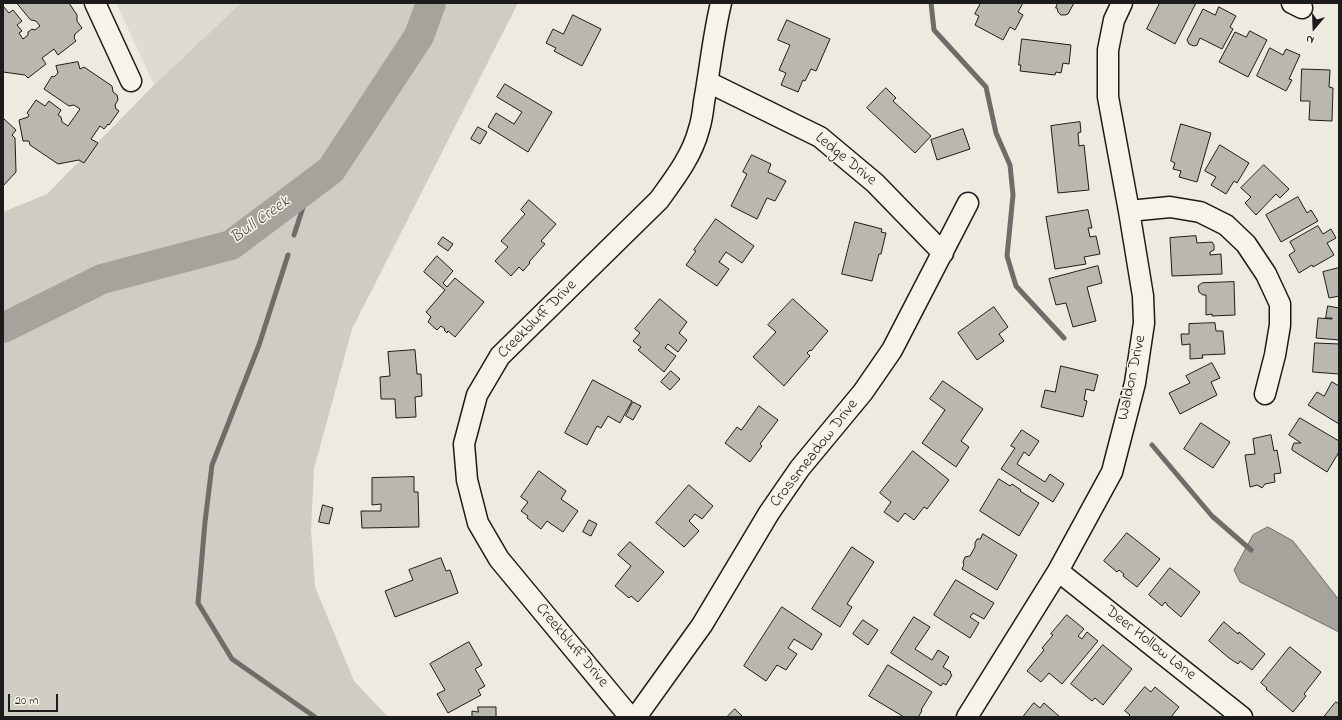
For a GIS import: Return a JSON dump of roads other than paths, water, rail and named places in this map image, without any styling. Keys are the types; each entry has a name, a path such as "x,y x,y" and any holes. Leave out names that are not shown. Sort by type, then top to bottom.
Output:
{"street":[{"path":"95,3 131,81"},
{"name":"Creekbluff Drive","path":"630,717 499,559 478,523 468,480 464,444 477,395 500,356 659,200 687,159 699,129 708,82 716,24 721,3"},
{"name":"Waldon Drive","path":"966,717 1058,571 1112,472 1135,383 1144,323 1143,296 1108,97 1108,50 1114,20 1122,3"},
{"name":"Ledge Drive","path":"708,82 820,137 875,183 943,253"},
{"name":"Crossmeadow Drive","path":"636,717 702,626 769,513 795,475 863,392 892,350 968,203"},
{"path":"1129,211 1170,207 1200,212 1226,225 1246,244 1266,274 1280,304 1280,325 1275,355 1265,394"},
{"name":"Deer Hollow Lane","path":"1058,571 1242,717"}],"waterway":[{"name":"Bull Creek","path":"3,328 102,279 231,245 331,170 419,36 431,3"},
{"path":"931,3 934,30 986,87 996,133 1010,165 1013,195 1007,256 1016,286 1064,338"},
{"path":"294,235 310,186"},
{"path":"288,255 259,345 212,465 205,522 198,603 232,659 315,717"},
{"path":"1152,445 1212,516 1251,550"}]}
